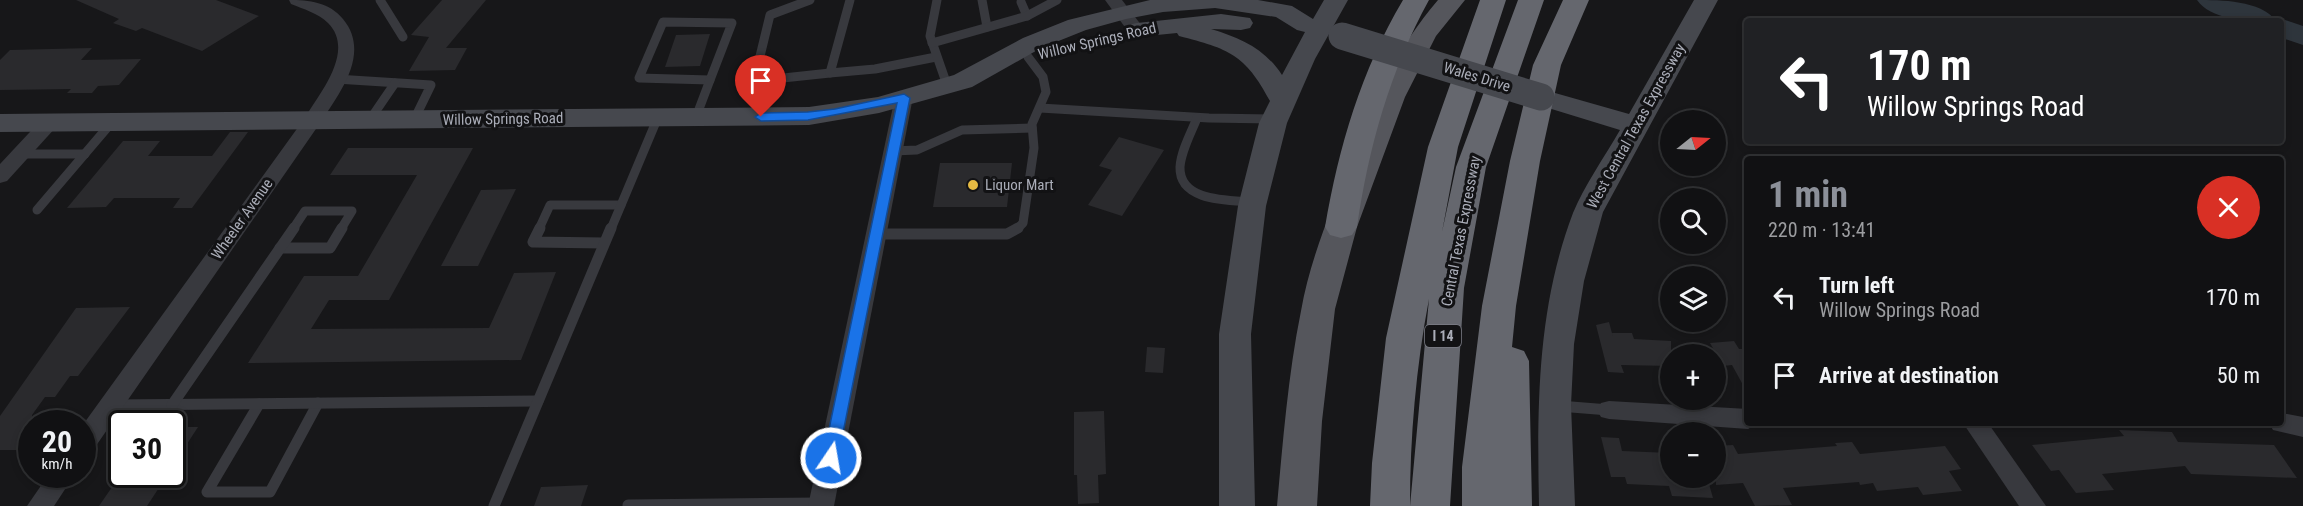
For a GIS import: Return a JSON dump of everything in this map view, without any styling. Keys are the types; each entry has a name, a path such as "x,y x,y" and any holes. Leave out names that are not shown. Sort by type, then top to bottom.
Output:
{"highway":[{"path":"1341,227 1347,188 1374,87 1416,0"},
{"path":"1390,506 1391,463 1404,339 1443,147 1493,0"},
{"name":"Central Texas Expressway","path":"1430,506 1447,288 1471,167 1531,0"},
{"path":"1482,506 1483,456 1500,306 1525,161 1547,65 1576,0"},
{"path":"1510,245 1512,506"}],"main road":[{"path":"1297,506 1303,421 1318,309 1341,227 1390,97 1424,33 1452,0"}],"street":[{"name":"Wheeler Avenue","path":"96,426 311,122 336,79 345,59 347,48 345,33 328,5 297,0"},
{"path":"1258,7 1292,0"},
{"path":"1237,506 1235,334 1253,202 1279,110 1302,59 1322,30 1336,0"},
{"name":"West Central Texas Expressway","path":"1557,506 1554,405 1558,344 1569,281 1588,213 1706,0"},
{"name":"Willow Springs Road","path":"0,123 808,116 857,109 963,81 1032,43 1077,25 1163,5 1214,1 1284,11 1322,30"},
{"name":"Willow Springs Road","path":"997,64 1028,57 1124,14 1168,26 1221,21 1322,30"},
{"path":"1168,26 1219,39 1243,50 1263,68 1279,110"},
{"name":"Wales Drive","path":"1322,30 1635,125"},
{"path":"821,505 904,98"},
{"path":"0,176 50,122"},
{"path":"1609,410 1744,418"},
{"path":"2284,424 2303,427"},
{"path":"1977,426 2034,506"},
{"path":"40,506 53,488"}],"lane":[{"path":"380,0 403,37"},
{"path":"810,0 770,15 754,81 875,69 936,57"},
{"path":"830,74 850,0"},
{"path":"937,0 931,27 932,43 947,86"},
{"path":"982,0 987,27"},
{"path":"932,43 1028,16 1057,0"},
{"path":"1021,2 1028,16"},
{"path":"696,117 711,80 732,22 663,22 639,78 711,80"},
{"path":"876,234 1006,234 1023,223 1034,148 1032,128 1046,92 1045,83 1028,57"},
{"path":"336,79 431,85 414,120"},
{"path":"369,121 395,83"},
{"path":"1040,108 1197,118 1249,117 1279,110"},
{"path":"494,506 658,117"},
{"path":"1197,118 1180,166 1180,178 1185,186 1198,194 1253,202"},
{"path":"37,210 112,122"},
{"path":"893,151 917,150 962,130 1032,128"},
{"path":"20,154 85,154"},
{"path":"604,243 533,242 550,205 621,205"},
{"path":"172,405 305,211 352,211 330,248 280,248"},
{"path":"111,405 538,401"},
{"path":"259,404 207,492 270,492 318,403"},
{"path":"1554,405 1609,410"},
{"path":"628,505 821,505"}],"building":[{"path":"76,0 216,0 259,16 202,51 142,28 136,31 113,23 119,19"},
{"path":"442,0 486,0 446,48 467,48 455,70 409,71 429,37 411,35"},
{"path":"710,34 700,66 665,67 676,35"},
{"path":"92,48 81,60 141,59 119,85 98,86 92,93 67,93 71,89 0,90 0,60 10,50"},
{"path":"230,132 248,132 192,208 173,208 180,198 114,198 106,207 67,208 123,141 160,141 148,156 212,156"},
{"path":"1119,137 1164,150 1122,216 1088,205 1112,170 1099,166"},
{"path":"348,148 473,148 389,300 329,300 311,329 489,328 514,273 556,272 521,360 248,363 304,276 358,276 417,175 330,175"},
{"name":"Liquor Mart","path":"940,163 1012,163 1007,207 933,207"},
{"path":"516,189 478,266 441,266 481,190"},
{"path":"130,307 78,376 70,376 55,397 45,397 36,410 18,410 18,450 0,450 0,416 76,308"},
{"path":"1609,322 1613,337 1612,333 1632,333 1634,339 1671,341 1671,344 1660,344 1660,366 1621,365 1624,373 1608,372 1596,325"},
{"path":"1734,341 1739,349 1744,349 1744,387 1732,365 1726,366 1726,344 1711,344"},
{"path":"1147,347 1165,348 1163,373 1145,372"},
{"path":"1104,411 1106,474 1098,475 1099,503 1078,504 1077,475 1074,475 1074,412"},
{"path":"186,427 198,427 186,445"},
{"path":"2119,430 2172,432 2178,442 2274,445 2297,478 2191,474 2185,466 2102,474 2114,490 2076,493 2059,470 2051,471 2032,445 2124,436"},
{"path":"1601,437 1619,438 1622,451 1660,453 1660,486 1627,484 1625,477 1611,477"},
{"path":"1852,442 1860,454 1945,446 1961,469 1949,471 1962,491 1923,495 1918,487 1877,491 1873,483 1860,485 1859,482 1783,488 1792,505 1755,506 1743,483 1726,484 1726,445 1733,445 1738,454 1837,446 1835,443"},
{"path":"588,485 581,506 534,506 541,487"},
{"path":"111,488 159,488 147,506 99,506"},
{"path":"1670,488 1710,488 1713,498 1672,496"}],"waterway":[{"path":"2211,0 2255,18"},
{"path":"2284,29 2303,36"}],"place":[{"name":"Liquor Mart","path":"973,185"}],"route":[{"path":"761,117 835,113 904,98 831,458"}]}
